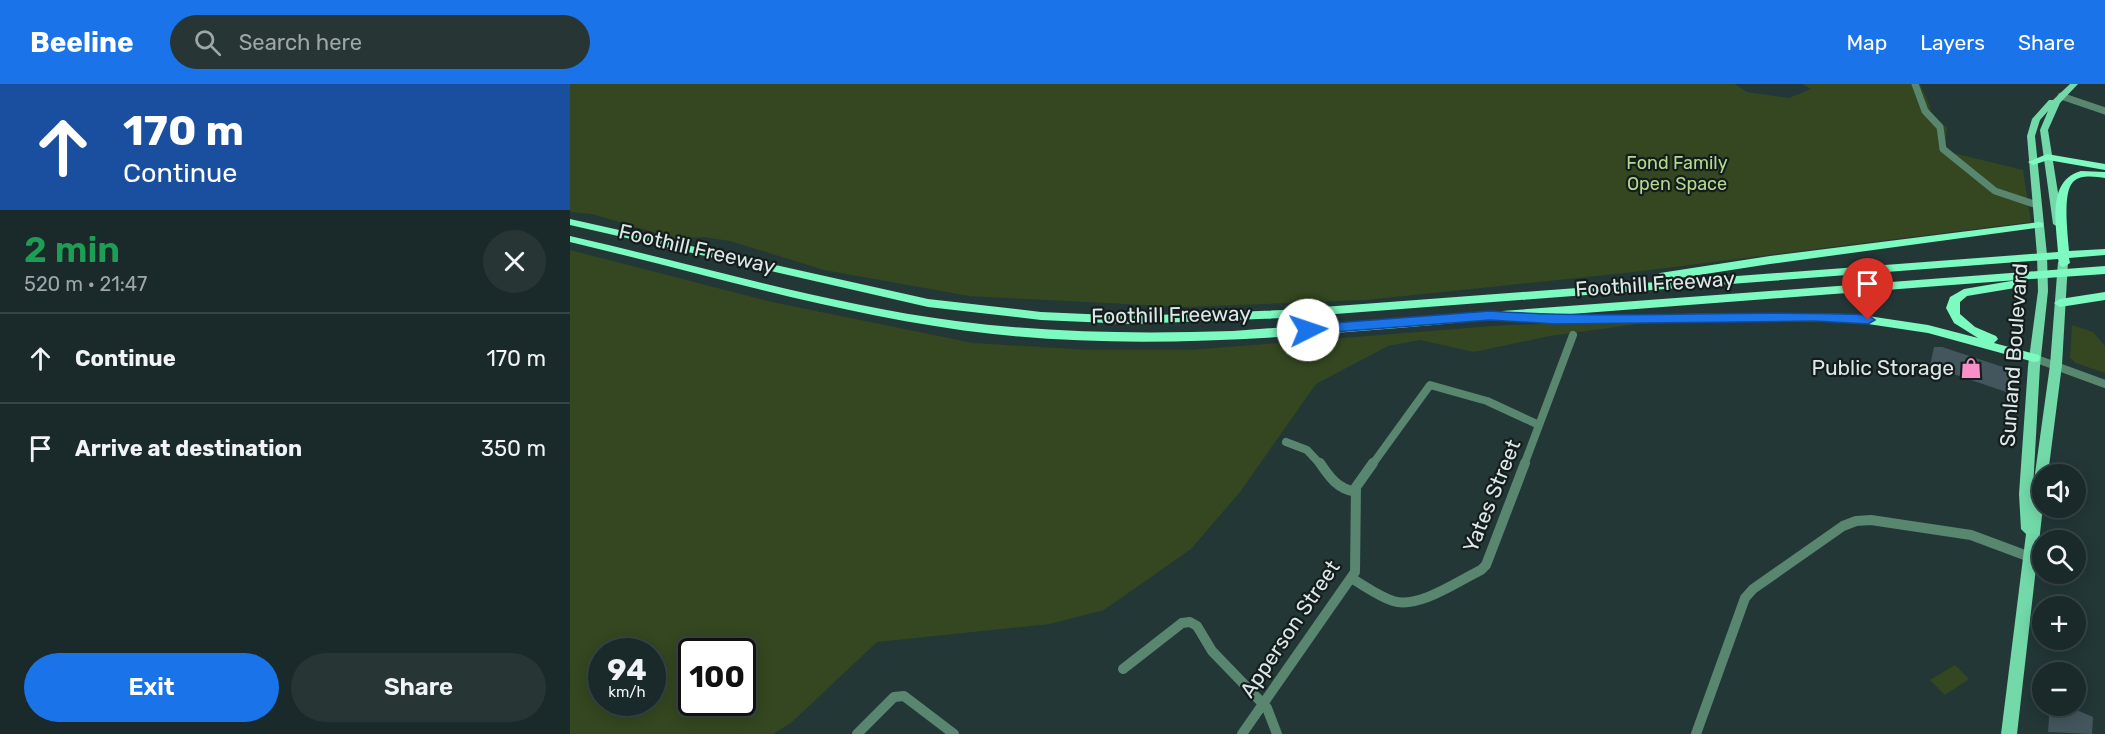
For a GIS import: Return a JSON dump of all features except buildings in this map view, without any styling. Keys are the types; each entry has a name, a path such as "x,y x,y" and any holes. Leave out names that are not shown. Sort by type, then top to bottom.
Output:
{"highway":[{"path":"2033,162 2047,157 2105,167"},
{"path":"2064,265 2062,217 2065,185 2072,178 2083,174 2105,175"},
{"name":"Foothill Freeway","path":"570,222 902,298 1041,316 1131,320 1192,320 2035,257 2087,250 2105,252"},
{"path":"1486,299 2039,225"},
{"name":"Foothill Freeway","path":"570,239 887,314 1032,334 1127,338 1190,337 2016,280"},
{"path":"2087,250 2105,244"},
{"path":"2034,358 2018,348 1969,329 1957,320 1952,310 1954,300 1964,293 2016,280 2056,280 2074,272 2105,270"},
{"path":"2060,303 2105,297"},
{"path":"1490,316 1555,320 1815,317 1868,320 1928,329 2034,358"}],"main road":[{"name":"Sunland Boulevard","path":"2030,557 2026,494 2034,358 2043,291 2032,128 2043,110 2074,84"},
{"name":"Sunland Boulevard","path":"2009,734 2056,365 2064,265 2044,130 2061,96"}],"street":[{"path":"1915,84 1925,111 1940,127 1943,149 1995,192 2037,205"},
{"path":"2061,96 2105,111"},
{"name":"Yates Street","path":"1352,578 1391,600 1404,603 1416,601 1481,570 1490,559 1573,335"},
{"path":"2034,358 2105,384"},
{"path":"1286,442 1312,452 1329,479 1350,492 1356,492 1358,484 1430,386 1487,401 1539,426"},
{"name":"Apperson Street","path":"1242,734 1352,578 1357,565 1356,492"},
{"path":"1696,734 1745,598 1753,589 1848,524 1871,520 1971,535 2030,557"},
{"path":"1123,669 1182,623 1190,622 1197,626 1212,651 1263,704 1269,712 1277,734"},
{"path":"857,734 894,697 906,696 954,734"}],"green space":[{"name":"Fond Family Open Space","path":"570,84 1735,84 1747,92 1789,98 1811,89 1802,84 1920,84 1930,106 1930,112 1947,128 1945,145 1953,153 2023,170 2031,222 1634,272 1366,300 1186,307 969,296 824,270 730,241 703,237 677,239 592,214 570,212"},
{"path":"570,250 772,302 973,343 1090,350 1190,350 1506,325 1659,321 1550,336 1474,352 1420,340 1388,346 1316,384 1240,492 1191,549 1104,610 1050,624 877,642 792,722 773,734 570,734"},
{"path":"2072,325 2093,332 2105,346 2105,373 2076,363 2070,358"},
{"path":"1955,665 1969,679 1945,695 1930,680"}],"place":[{"name":"Public Storage","path":"1971,368"}],"route":[{"path":"1308,330 1490,316 1555,320 1815,317 1868,320"}]}
